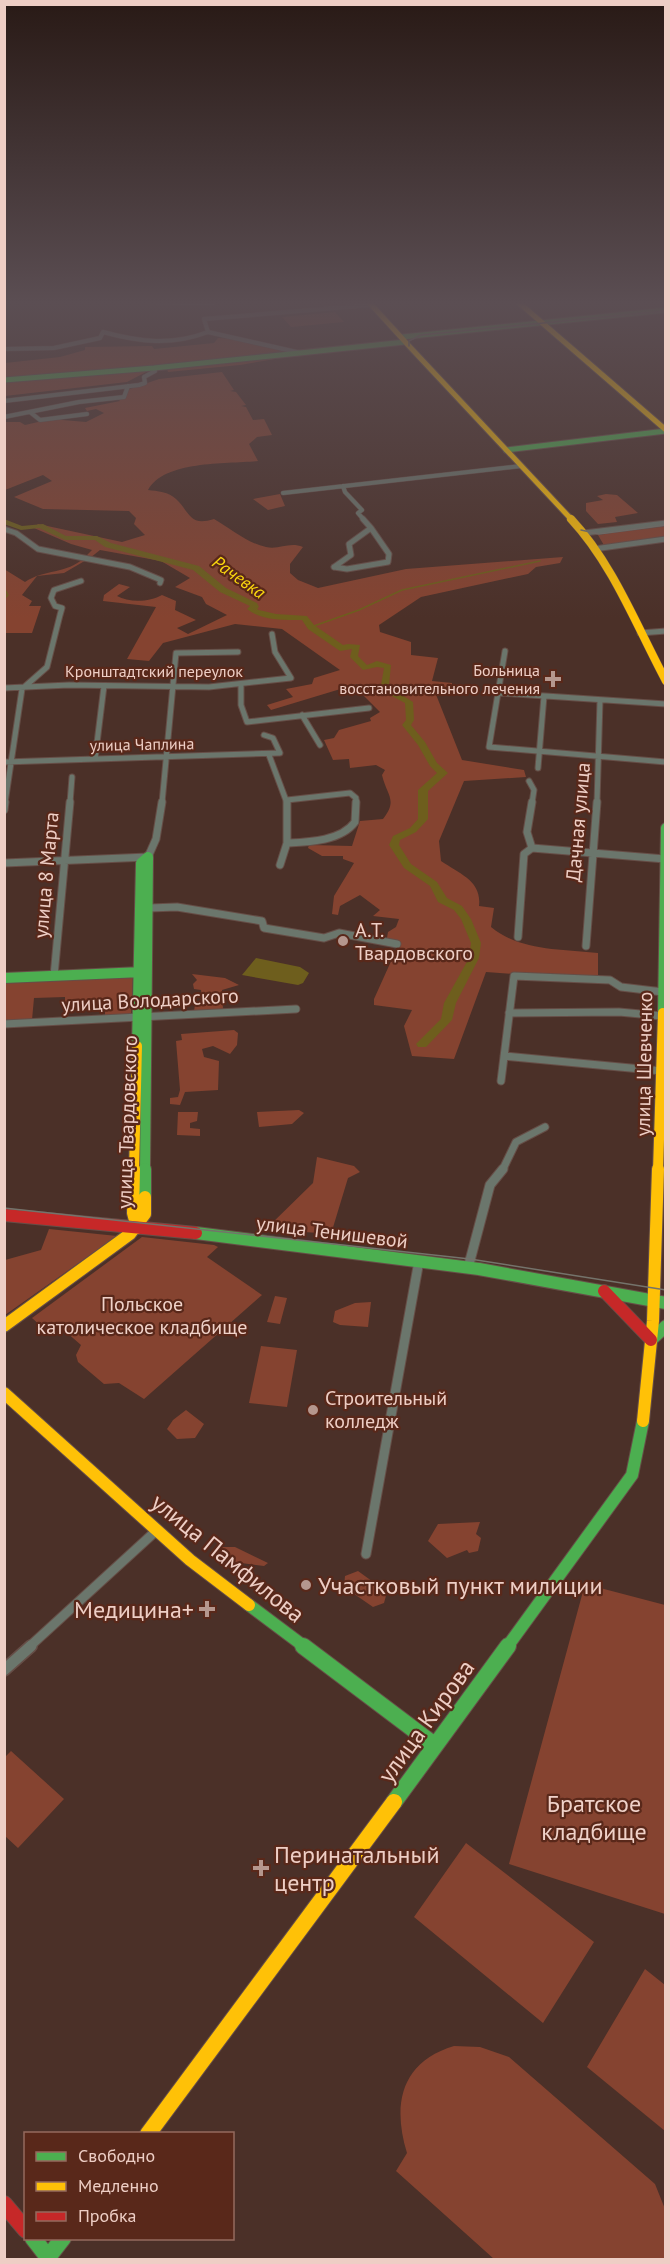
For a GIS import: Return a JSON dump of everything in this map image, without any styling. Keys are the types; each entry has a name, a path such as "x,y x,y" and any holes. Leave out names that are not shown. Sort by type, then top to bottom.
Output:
{"main road":[{"path":"465,407 583,532 666,681"},
{"path":"638,407 666,431"},
{"path":"506,450 666,431"},
{"name":"улица Шевченко","path":"654,1298 662,1071 666,828"},
{"name":"улица Твардовского","path":"137,1228 133,1213 136,1018 149,908 148,856"},
{"name":"улица Твардовского","path":"137,1228 145,1214 149,1018 143,972 141,862 148,856"},
{"path":"4,978 143,972"},
{"path":"135,1101 148,1101"},
{"name":"улица Тенишевой","path":"4,1215 419,1261 599,1288 632,1298 654,1298 666,1303"},
{"path":"4,1326 137,1228"},
{"path":"656,1247 666,1261"},
{"path":"599,1288 620,1305 651,1340 666,1326"},
{"name":"улица Кирова","path":"149,2132 632,1475 644,1428 654,1298"},
{"name":"улица Памфилова","path":"4,1393 190,1560 433,1744"},
{"path":"4,2204 24,2228"},
{"path":"34,2240 48,2259 62,2240"}],"street":[{"path":"4,417 56,407"},
{"path":"30,412 33,417 40,420 87,414"},
{"path":"283,493 521,466"},
{"path":"343,486 345,492 362,510 358,513 359,516 370,528 390,558 388,562 347,569 334,567 351,555 349,544 370,528"},
{"path":"583,532 666,523"},
{"path":"4,529 16,533 38,549 130,567 161,580 160,583"},
{"path":"594,549 666,539"},
{"path":"4,810 8,762 22,689 47,667 62,608 55,606 51,598 54,590 81,581"},
{"path":"640,633 666,631"},
{"name":"Кронштадтский переулок","path":"4,688 241,685 291,678 276,652 272,634"},
{"path":"505,651 500,693 489,747 666,762"},
{"name":"улица Твардовского","path":"148,856 156,839 160,822 176,653 238,652"},
{"path":"241,685 241,705 247,722 369,708"},
{"path":"95,759 104,686"},
{"path":"500,693 666,704"},
{"path":"538,768 544,696"},
{"name":"Дачная улица","path":"586,946 591,853 600,757 600,700"},
{"path":"302,715 320,745"},
{"name":"улица Чаплина","path":"8,762 280,753 273,738 264,735"},
{"path":"269,755 287,800 287,843 280,865"},
{"name":"улица 8 Марта","path":"54,976 72,777"},
{"path":"529,781 534,790 527,832 532,849"},
{"path":"287,800 350,794 356,798 356,821 352,827 322,840 287,843"},
{"path":"518,937 524,854 532,849 665,859"},
{"path":"4,863 148,856"},
{"path":"149,908 177,907 262,921 264,928 324,939 339,933 397,944"},
{"path":"501,1081 514,976 610,980 621,987 663,992"},
{"name":"улица Володарского","path":"4,1024 296,1009"},
{"path":"509,1013 619,1012 663,1016"},
{"path":"504,1056 662,1071"},
{"path":"468,1268 490,1185 505,1167 516,1142 545,1127"},
{"path":"366,1554 419,1261"},
{"path":"4,1670 157,1530"}],"green space":[{"path":"244,407 253,420 264,419 272,435 257,437 249,444 258,461 182,468 156,480 148,490 170,495 195,520 214,519 245,539 259,545 271,548 293,545 303,547 290,564 290,573 298,580 318,588 406,569 563,557 560,563 536,567 528,574 421,597 379,625 380,632 411,642 411,655 438,658 432,681 452,683 452,692 435,692 462,760 524,770 526,777 464,781 439,841 441,861 473,884 479,897 479,906 494,908 491,927 502,935 528,945 598,953 598,980 486,972 454,1059 412,1056 404,1026 412,1010 374,1005 374,999 397,948 387,938 388,932 396,927 399,919 373,916 380,910 360,895 340,906 338,915 332,914 334,896 354,863 343,859 343,856 322,856 308,848 309,845 352,846 360,821 383,819 387,813 391,802 382,775 385,770 376,765 350,768 349,759 333,760 324,740 334,738 339,730 371,721 370,718 380,712 361,693 357,684 271,710 267,705 293,697 286,689 312,684 314,678 340,670 282,629 235,624 163,643 149,661 127,659 156,607 103,601 104,595 119,584 130,587 117,596 127,600 140,601 162,595 176,601 175,610 196,620 177,628 188,634 227,615 206,604 202,597 175,587 190,578 161,561 100,550 90,558 85,557 92,550 71,544 34,528 38,524 122,542 145,535 134,524 136,518 129,511 43,509 14,497 52,481 43,475 5,490 4,422 20,422 25,425 51,419 86,422 104,413 96,409 87,411 85,408"},
{"path":"280,494 285,506 268,510 253,499"},
{"path":"617,495 638,513 615,517 617,522 598,524 586,511 586,503 603,500 597,496"},
{"path":"665,525 665,539 605,547 598,535"},
{"path":"84,558 88,559 64,573 37,576 70,567"},
{"path":"4,569 25,582 37,576 22,595 32,601 29,606 41,606 32,633 5,633"},
{"path":"133,973 131,1016 105,1017 105,1006 65,1007 65,997 34,998 32,1020 5,1022 5,981"},
{"path":"192,974 225,978 239,985 222,990 223,1009 194,1011 195,1005 202,998 201,990 194,989 193,984 197,980"},
{"path":"234,1030 238,1033 237,1045 230,1054 213,1046 202,1049 204,1057 219,1061 218,1090 185,1092 180,1105 170,1104 170,1098 178,1097 180,1090 176,1041 182,1040 181,1034"},
{"path":"299,1110 304,1113 292,1124 259,1127 257,1112"},
{"path":"178,1112 198,1112 197,1121 190,1123 190,1128 200,1129 200,1136 177,1135"},
{"path":"317,1157 354,1166 360,1172 348,1178 331,1234 266,1229 313,1183"},
{"path":"49,1229 117,1236 5,1315 5,1260 41,1250"},
{"name":"Польское католическое кладбище","path":"142,1237 214,1245 218,1247 207,1257 262,1295 144,1399 119,1383 104,1384 78,1362 76,1355 81,1345 58,1325 42,1327 32,1318"},
{"path":"275,1296 287,1298 280,1324 267,1322"},
{"path":"371,1302 368,1327 340,1325 333,1322 335,1311 355,1303"},
{"path":"261,1346 297,1350 287,1407 249,1403"},
{"path":"186,1410 204,1424 195,1438 177,1439 167,1429 173,1420"},
{"path":"480,1522 476,1534 481,1538 478,1551 469,1553 467,1550 447,1558 428,1541 438,1524"},
{"path":"222,1547 235,1547 268,1563 264,1566 234,1562 220,1556"},
{"path":"358,1571 387,1592 384,1603 373,1607 344,1587 345,1576"},
{"name":"Братское кладбище","path":"585,1584 665,1605 665,1914 509,1864"},
{"path":"11,1751 64,1799 18,1848 5,1836 5,1757"},
{"path":"466,1843 594,1942 543,2023 414,1917"},
{"path":"645,1969 665,1985 665,2131 587,2067"},
{"path":"454,2046 480,2047 509,2057 655,2184 665,2209 665,2259 494,2259 396,2171 407,2153 401,2118 401,2102 405,2087 412,2074 422,2063 436,2053"}],"shaded area":[{"path":"256,958 300,967 309,973 303,983 298,985 242,975"}],"waterway":[{"name":"Рачевка","path":"4,521 21,528 40,526 65,538 97,538 108,545 196,568 223,590 254,605 255,607 251,609 263,614 304,618 311,627 343,649 348,646 357,647 354,657 366,668 377,664 388,667 385,685 389,691 409,702 410,720 406,725 422,744 433,764 443,773 423,790 423,819 413,830 396,838 394,845 407,866 434,884 442,900 458,908 466,919 476,943 474,958 450,1003 446,1020 422,1044"},
{"path":"311,627 359,610 402,590 540,561"},
{"path":"4,588 8,595 4,599"}],"tram line":[{"path":"581,530 599,534 666,525"},
{"path":"4,1208 470,1259 666,1290"}],"traffic: fast":[{"path":"506,450 666,431"},
{"path":"663,1013 666,828"},
{"path":"137,1046 141,863 148,857 145,1197"},
{"path":"4,978 142,972"},
{"path":"196,1233 479,1269 561,1282 666,1303"},
{"path":"651,1340 666,1326"},
{"path":"394,1802 632,1475 643,1421"},
{"path":"249,1605 433,1744"},
{"path":"35,2240 50,2260"},
{"path":"46,2260 61,2240"}],"traffic: slow":[{"path":"466,407 584,533 607,569 666,681"},
{"path":"639,407 666,430"},
{"path":"643,1421 653,1321 663,1013"},
{"path":"137,1046 133,1213 137,1228"},
{"path":"4,1326 130,1234 145,1214 145,1197"},
{"path":"4,1393 190,1560 249,1605"},
{"path":"149,2132 394,1802"}],"traffic: jam":[{"path":"4,1215 196,1233"},
{"path":"604,1291 651,1340"},
{"path":"4,2204 24,2228"}],"place":[{"name":"Больница восстановительного лечения","path":"553,679"},
{"name":"А.Т. Твардовского","path":"343,941"},
{"name":"Строительный колледж","path":"313,1410"},
{"name":"Участковый пункт милиции","path":"306,1585"},
{"name":"Медицина+","path":"207,1609"},
{"name":"Перинатальный центр","path":"261,1868"}]}
